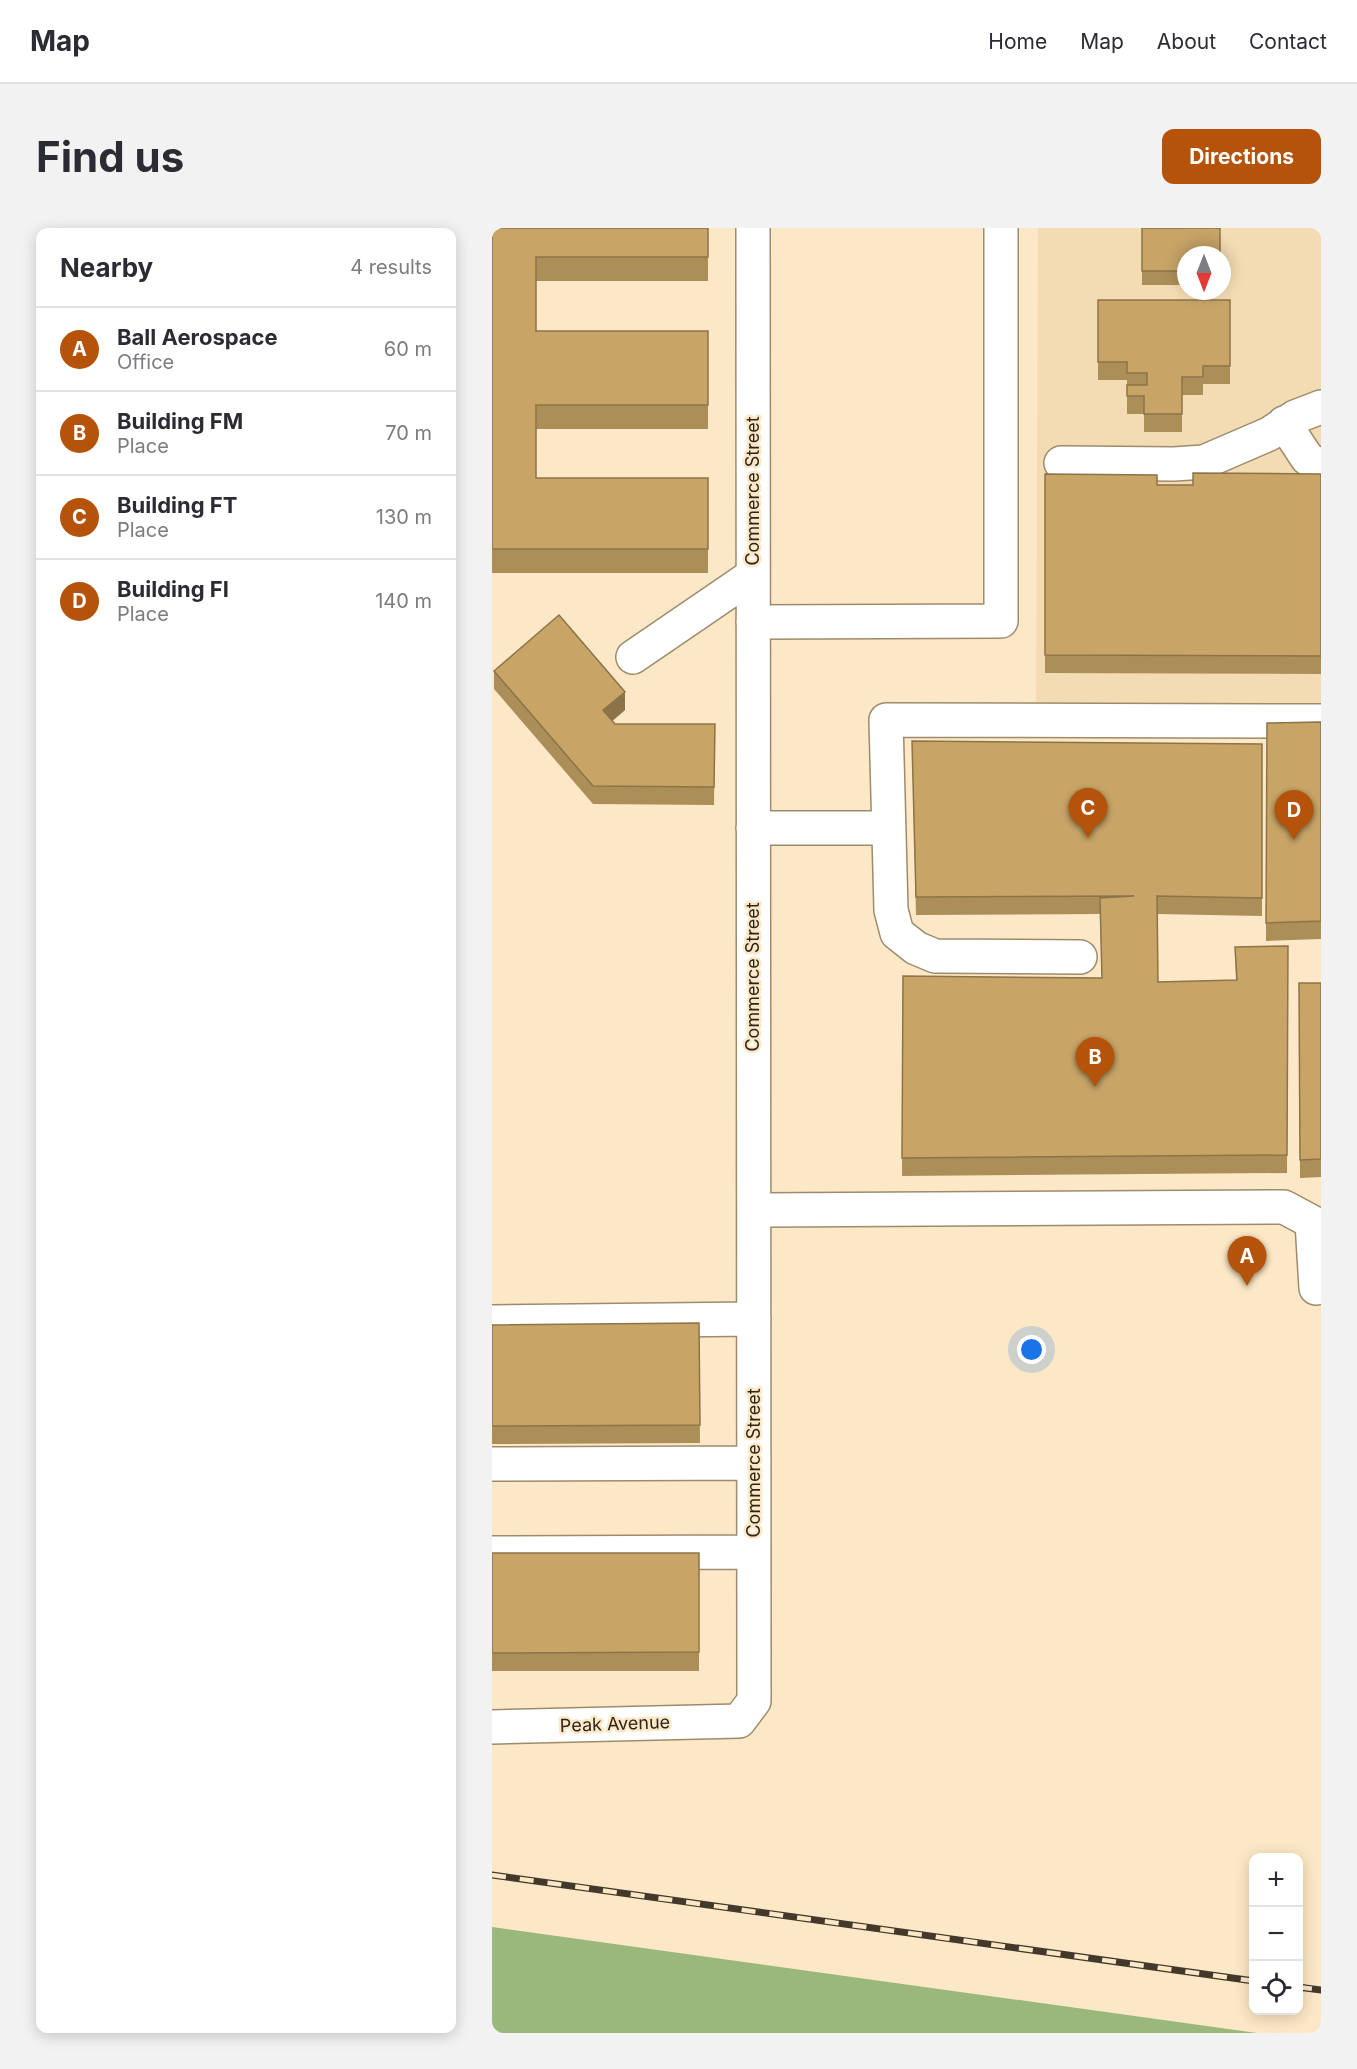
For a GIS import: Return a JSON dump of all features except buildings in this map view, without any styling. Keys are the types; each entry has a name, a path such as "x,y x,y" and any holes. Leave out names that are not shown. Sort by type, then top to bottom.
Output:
{"street":[{"name":"Commerce Street","path":"739,1720 754,1701 753,228"},
{"path":"753,622 1001,621 1000,228"},
{"path":"1061,464 1174,479 1204,462 1269,434 1295,417 1321,407"},
{"path":"1284,423 1307,459 1321,467"},
{"path":"633,657 753,575"},
{"path":"1080,957 935,956 916,948 897,933 891,910 887,828 886,720 1321,721"},
{"path":"753,828 887,828"},
{"path":"754,1210 1284,1208 1312,1222 1316,1288"},
{"path":"492,1322 754,1319"},
{"path":"492,1464 754,1463"},
{"path":"492,1553 754,1552"},
{"name":"Peak Avenue","path":"492,1727 739,1720"}],"shaded area":[{"path":"1038,228 1321,228 1321,707 1036,706"}],"green space":[{"path":"492,1927 1257,2033 492,2033"}],"railway":[{"path":"492,1875 1249,1980"},
{"path":"1303,1988 1321,1990"}],"place":[{"name":"Building FT","path":"1088,838"},
{"name":"Building FI","path":"1294,840"},
{"name":"Building FM","path":"1095,1087"},
{"name":"Ball Aerospace","path":"1247,1286"}]}
